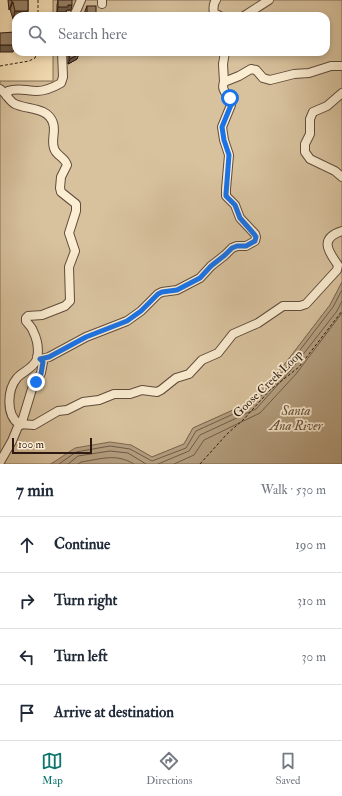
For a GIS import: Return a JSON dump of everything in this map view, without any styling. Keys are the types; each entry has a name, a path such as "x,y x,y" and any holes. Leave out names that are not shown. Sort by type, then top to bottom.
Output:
{"lane":[{"path":"76,12 81,0"},
{"path":"250,12 270,0"},
{"path":"7,96 8,91 10,90 22,89 37,91 48,89 61,83 63,77 62,56"},
{"path":"224,56 223,64 224,82 222,86 223,91 230,98 231,102 222,127 224,140 229,155 226,196 235,205 240,218 256,237 255,241 246,246 237,246 232,248 211,266 200,278 177,290 158,294 141,311 127,321 86,337 49,357 39,358 30,369 18,377 12,387 10,411 14,419 20,424 34,425 53,414 67,410 83,402 99,400 114,394 130,394 142,390 157,392 176,378 189,374 202,360 218,353 233,334 258,323 274,310 282,306 300,306 306,304 337,270 338,265 328,250 328,242 333,234 342,231"},
{"path":"224,82 251,69 256,70 263,78 270,80 294,74 309,73 331,66 342,66"},
{"path":"0,89 16,105 43,112 51,119 54,127 53,148 55,152 64,159 67,165 61,177 61,192 76,204 75,216 69,233 75,251 69,267 70,295 68,304 42,315 28,316 26,318 26,321 34,332 39,358 43,362 42,370 32,389 20,424 0,462"},
{"path":"342,93 327,106 313,112 310,119 310,134 305,148 305,152 310,159 331,168 342,177"}],"path":[{"path":"38,0 38,12"},
{"path":"0,66 29,61 35,58 36,56"},
{"name":"Goose Creek Loop","path":"200,464 270,390 299,367 342,311"}],"shaded area":[{"path":"53,0 342,0 342,282 330,305 284,365 251,402 193,428 184,444 152,457 131,445 57,461 50,464 0,464 0,81 53,81 53,56 330,56 330,12 53,12"}],"water":[{"name":"Santa Ana River","path":"342,282 342,464 51,464 75,448 110,442 131,445 152,457 184,444 193,428 251,402 284,365 330,305"}],"building":[{"path":"11,0 28,0 28,11 15,11"},
{"path":"58,0 72,0 72,5 68,5 68,7 58,7"},
{"path":"87,6 96,6 96,12 87,12"},
{"path":"12,32 12,45 0,45 0,33"}],"route":[{"path":"36,382 42,370 43,362 40,359 45,359 86,337 127,321 141,311 158,294 182,288 200,278 211,266 232,248 237,246 246,246 255,241 256,237 240,218 233,202 226,196 229,155 224,140 222,127 231,105 230,98"}]}
